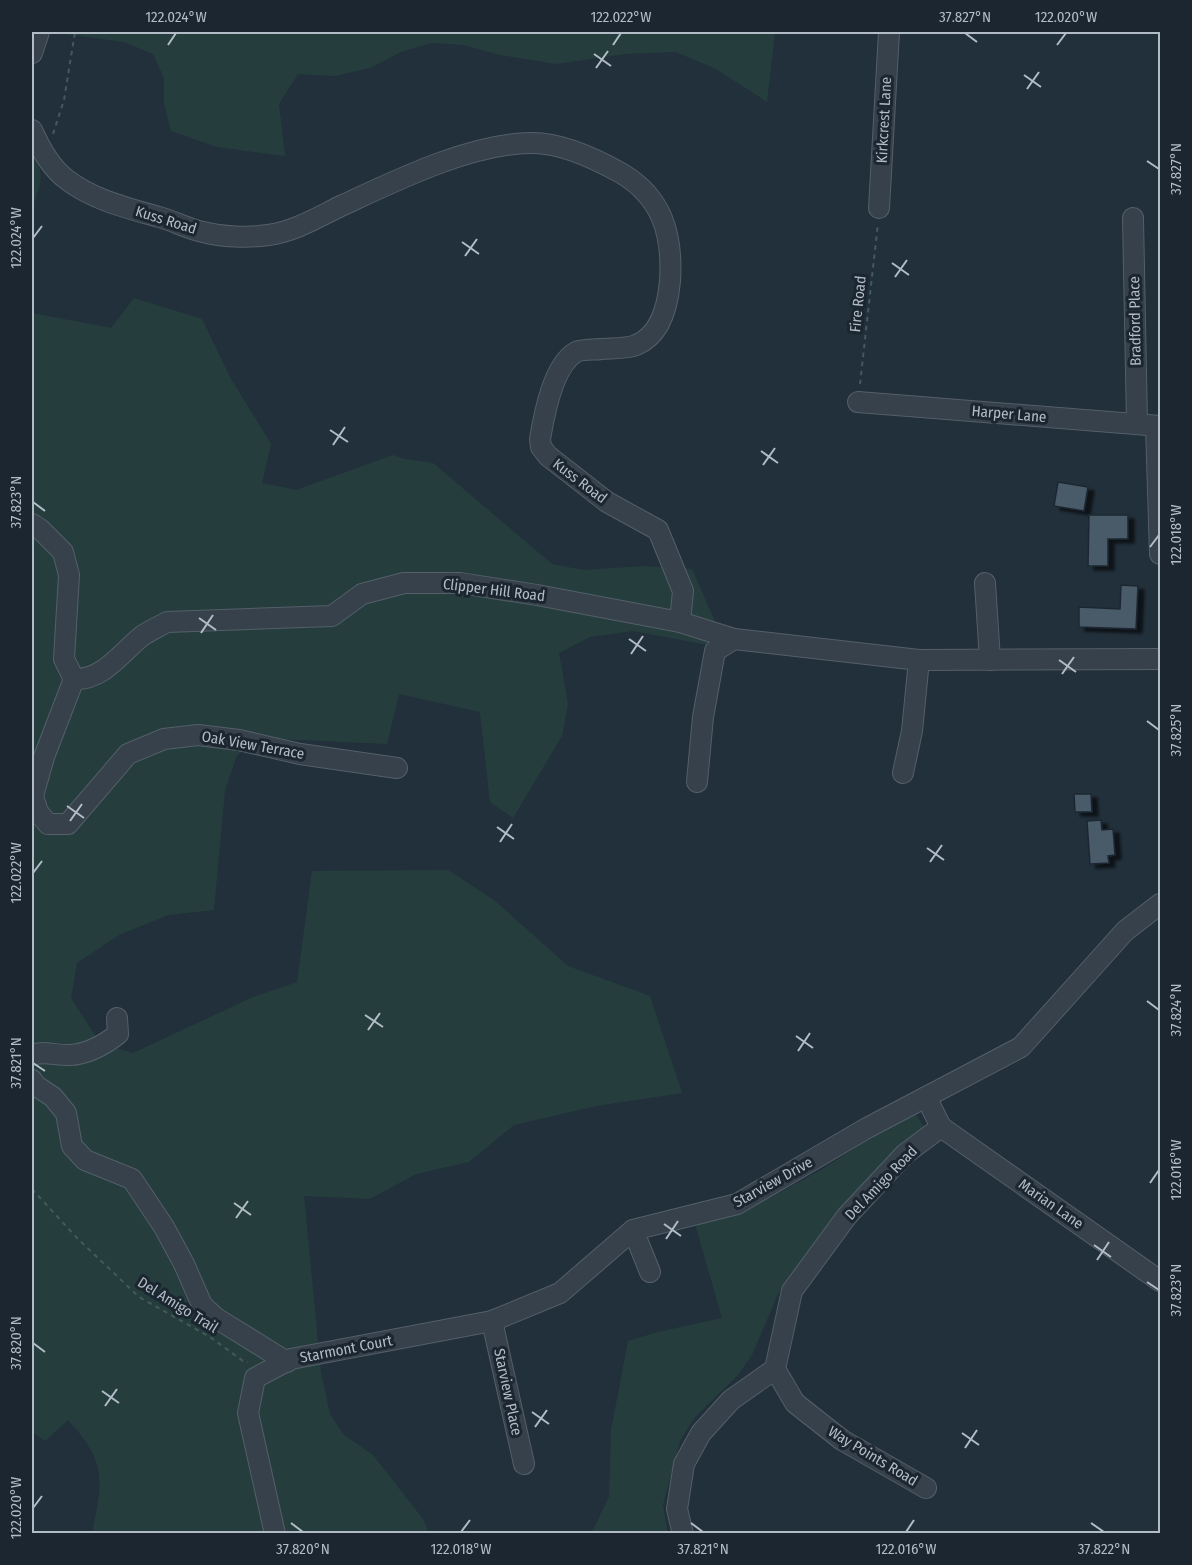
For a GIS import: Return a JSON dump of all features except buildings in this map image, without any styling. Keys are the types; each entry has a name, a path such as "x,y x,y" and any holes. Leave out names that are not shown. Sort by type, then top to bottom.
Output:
{"street":[{"path":"32,53 39,32"},
{"name":"Kirkcrest Lane","path":"879,208 889,32"},
{"name":"Kuss Road","path":"32,130 46,156 66,179 112,204 203,232 243,237 269,236 293,228 436,165 494,148 531,143 565,149 602,162 635,182 652,199 663,218 668,237 670,280 662,321 649,336 636,345 577,351 563,365 554,381 540,439 541,447 548,456 598,495 658,530 683,591 680,622"},
{"name":"Bradford Place","path":"1133,218 1161,554"},
{"name":"Harper Lane","path":"858,402 1151,426"},
{"path":"32,524 63,552 69,575 64,659 74,679"},
{"name":"Clipper Hill Road","path":"74,679 82,679 102,671 143,635 167,622 332,616 362,594 404,583 460,583 537,594 680,622"},
{"path":"985,584 990,660"},
{"path":"680,622 734,639 919,660 1161,659"},
{"path":"697,782 703,717 715,651 734,639"},
{"path":"903,772 912,731 919,660"},
{"name":"Oak View Terrace","path":"74,679 44,757 33,796 38,812 48,824 68,824 128,754 164,739 198,735 239,740 300,754 397,768"},
{"path":"941,1127 926,1097 1021,1047 1125,931 1161,904"},
{"path":"32,1055 47,1053 70,1055 101,1048 118,1034 117,1018"},
{"path":"32,1080 35,1085 53,1097 66,1113 72,1146 85,1160 132,1179 164,1227 202,1305 216,1318 281,1365 255,1378 248,1413 275,1533"},
{"name":"Starview Drive","path":"492,1321 560,1293 633,1230 737,1204 867,1128 926,1097"},
{"name":"Marian Lane","path":"941,1127 1161,1281"},
{"name":"Del Amigo Road","path":"775,1369 792,1291 847,1216 905,1154 941,1127"},
{"path":"633,1230 650,1272"},
{"name":"Starmont Court","path":"281,1365 492,1321"},
{"name":"Starview Place","path":"492,1321 524,1464"},
{"path":"683,1533 677,1509 684,1464 702,1433 731,1400 775,1369"},
{"name":"Way Points Road","path":"775,1369 795,1403 842,1440 926,1488"}],"path":[{"path":"46,156 64,100 75,32"},
{"name":"Fire Road","path":"858,402 879,208"},
{"name":"Del Amigo Trail","path":"32,1189 77,1238 139,1297 210,1337 243,1360 281,1365"}],"green space":[{"path":"59,32 775,32 767,102 716,69 676,52 625,54 556,64 500,55 463,45 432,43 401,52 370,68 335,76 298,74 279,104 285,156 217,147 171,131 164,103 164,78 153,54 124,42"},
{"path":"32,148 41,179 32,209"},
{"path":"134,298 202,319 230,377 271,444 262,483 296,490 393,455 433,463 552,564 583,570 643,566 692,569 717,626 713,646 633,631 590,637 559,653 568,704 562,736 513,818 490,802 480,712 399,694 387,744 260,738 237,755 225,790 214,910 168,915 119,935 77,963 71,998 100,1043 133,1053 253,997 297,982 312,871 448,870 494,900 568,966 650,996 682,1093 596,1106 514,1125 469,1162 416,1174 370,1199 304,1196 321,1373 330,1414 344,1435 373,1455 423,1519 429,1533 92,1533 100,1485 96,1460 90,1448 68,1420 45,1441 32,1432 32,313 111,328"},
{"path":"914,1111 924,1127 887,1163 813,1245 777,1296 752,1355 738,1375 694,1418 680,1441 663,1505 668,1533 591,1534 609,1497 611,1430 628,1341 722,1318 695,1224 741,1214 819,1171"}]}
